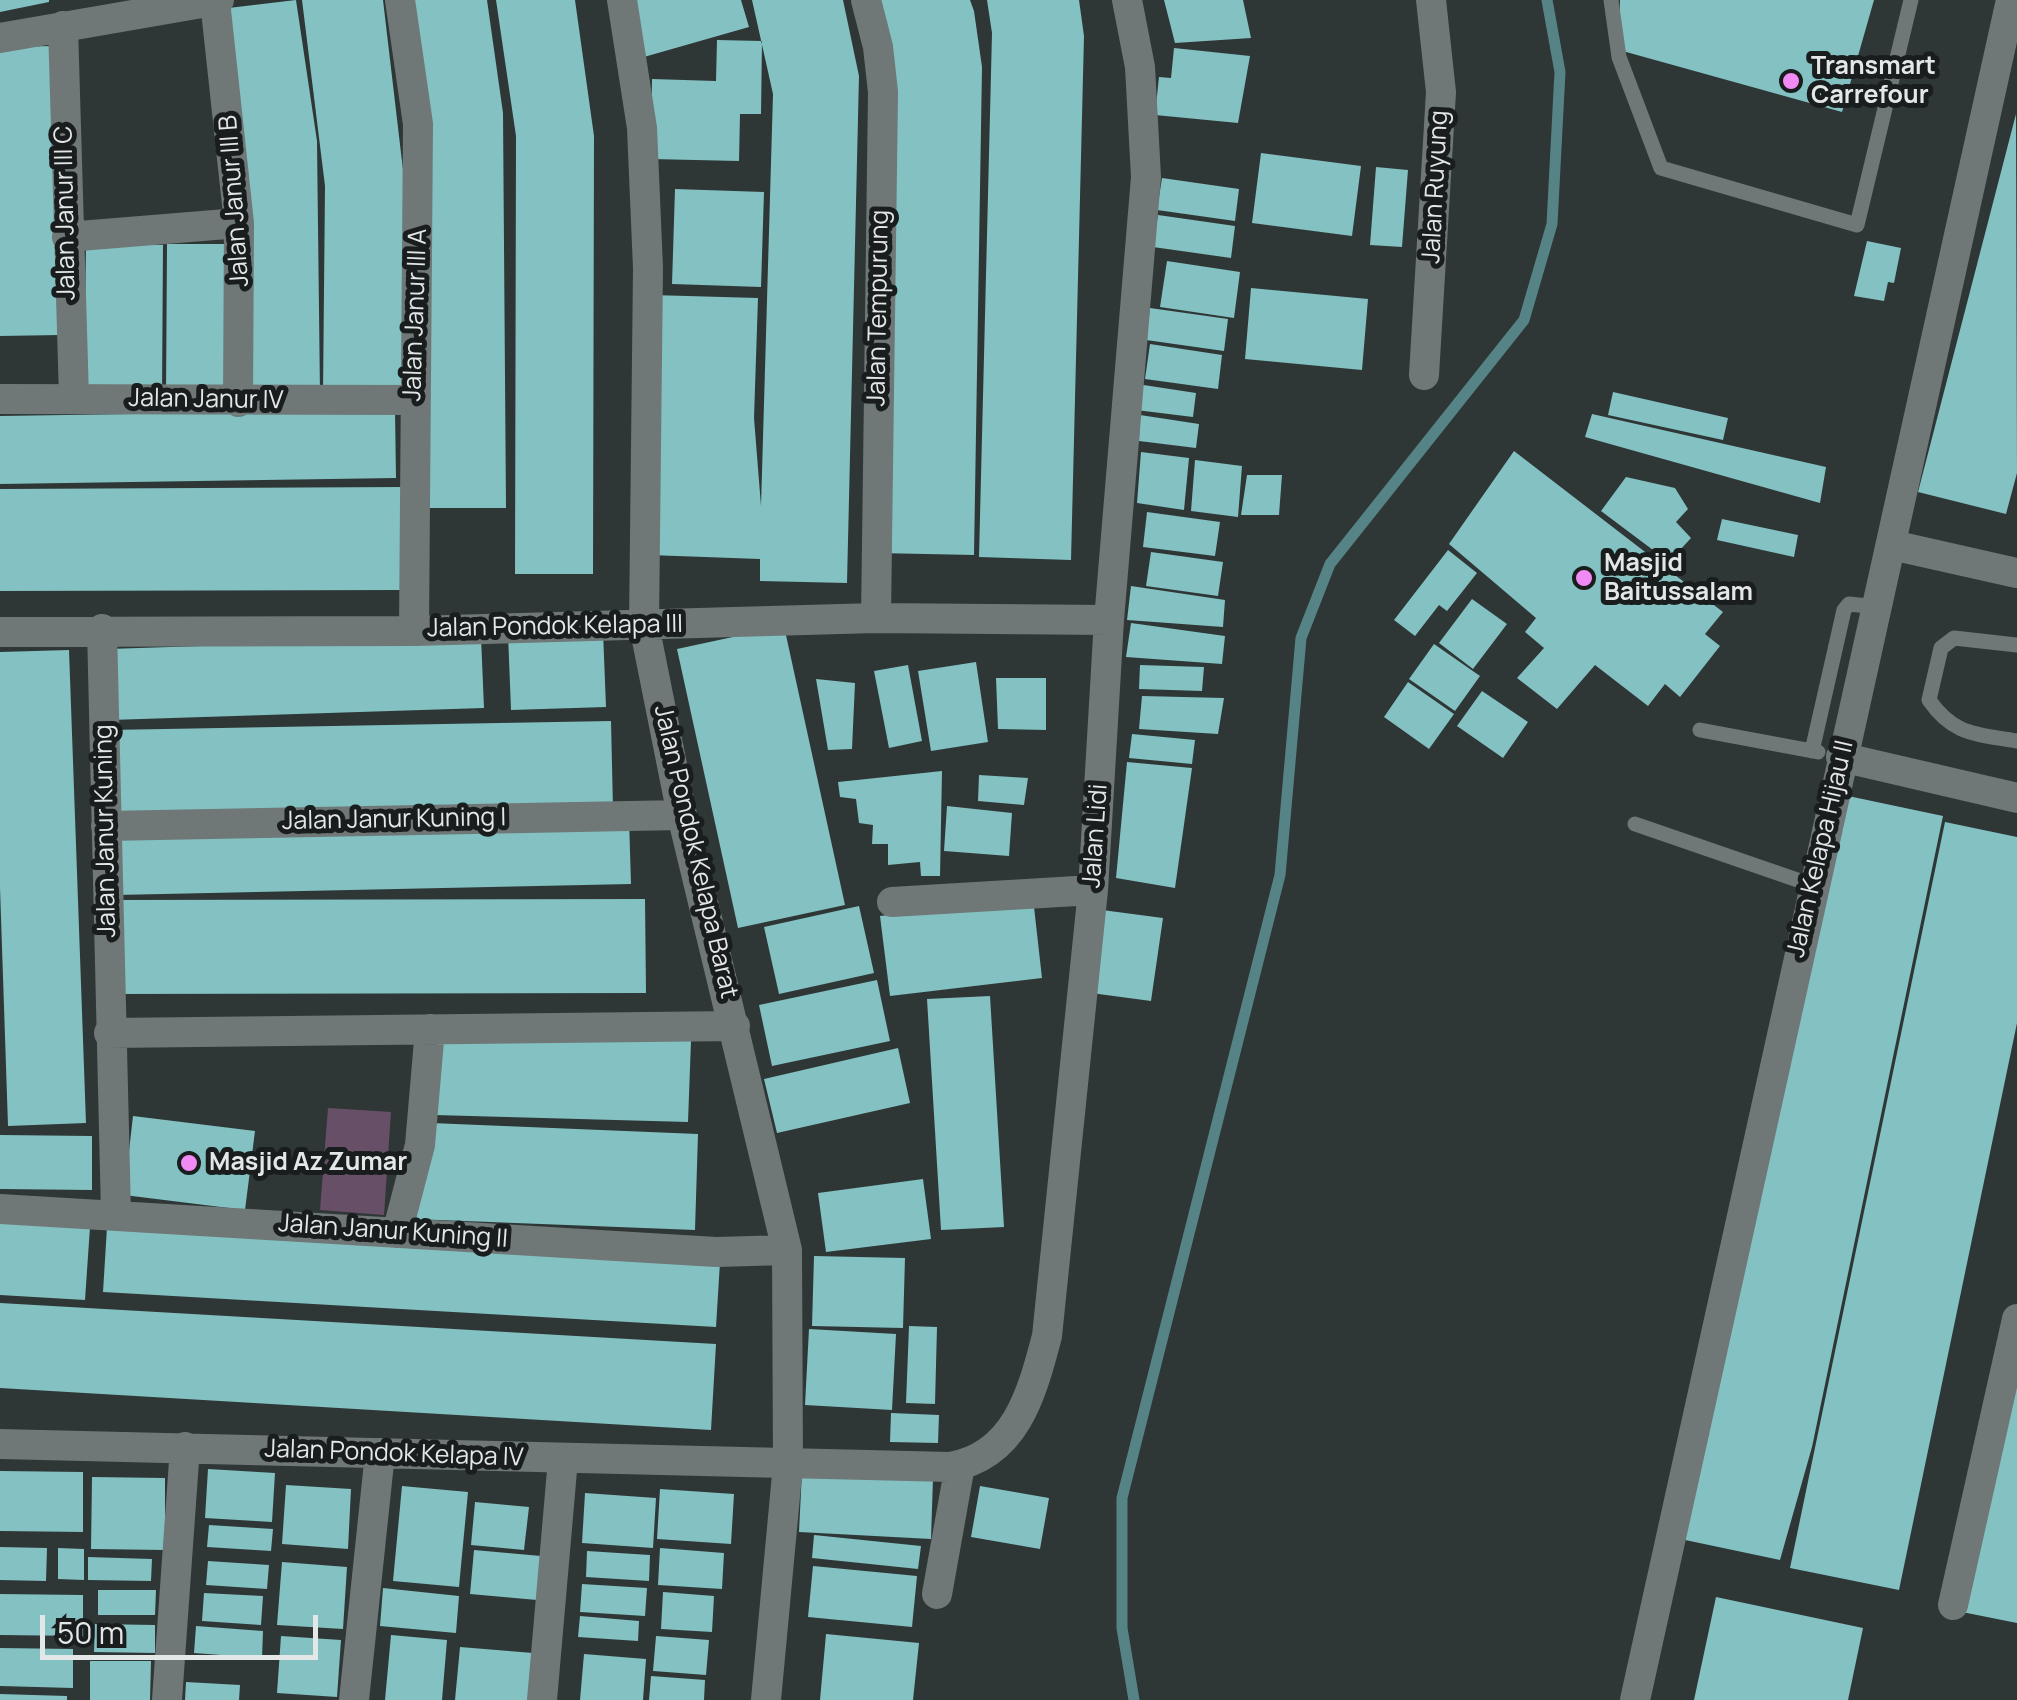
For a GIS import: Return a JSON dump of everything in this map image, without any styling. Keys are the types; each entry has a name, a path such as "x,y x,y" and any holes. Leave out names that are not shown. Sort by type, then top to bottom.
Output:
{"street":[{"path":"0,38 217,0"},
{"name":"Jalan Janur III B","path":"217,0 239,223 238,402"},
{"name":"Jalan Janur III A","path":"400,0 418,124 420,251 413,400 414,631"},
{"name":"Jalan Pondok Kelapa Barat","path":"622,0 642,128 648,268 644,626 682,814 787,1250 788,1464 766,1700"},
{"name":"Jalan Tempurung","path":"866,0 878,47 883,92 876,618"},
{"name":"Jalan Lidi","path":"960,1465 991,1452 1014,1428 1034,1387 1047,1336 1092,890 1109,620 1146,177 1140,67 1127,0"},
{"name":"Jalan Ruyung","path":"1424,375 1441,92 1432,0"},
{"name":"Jalan Kelapa Hijau II","path":"1634,1700 1812,884 1827,754 1877,607 2012,0"},
{"name":"Jalan Janur III C","path":"63,26 74,398"},
{"path":"67,236 239,223"},
{"name":"Jalan Janur IV","path":"0,399 413,400"},
{"path":"1892,545 2017,573"},
{"name":"Jalan Pondok Kelapa III","path":"0,632 414,631 876,618 1109,620"},
{"name":"Jalan Janur Kuning","path":"102,629 108,1033 116,1214"},
{"path":"1827,754 2017,798"},
{"name":"Jalan Janur Kuning I","path":"106,826 682,814"},
{"path":"892,902 1092,890"},
{"path":"108,1033 735,1026"},
{"path":"398,1234 420,1145 430,1029"},
{"name":"Jalan Janur Kuning II","path":"0,1209 716,1252 787,1250"},
{"path":"1953,1604 2017,1319"},
{"name":"Jalan Pondok Kelapa IV","path":"0,1444 788,1464"},
{"path":"168,1700 185,1447"},
{"path":"354,1700 380,1453"},
{"path":"542,1700 562,1459"},
{"path":"788,1464 960,1465 937,1594"}],"lane":[{"path":"1612,0 1619,56 1661,168 1857,224 1912,0"},
{"path":"2017,645 1954,638 1941,648 1929,700 1943,721 1962,731 2017,740"},
{"path":"1700,730 1827,754"},
{"path":"1635,824 1812,884"}],"shaded area":[{"path":"328,1108 391,1112 384,1215 320,1210"}],"building":[{"path":"0,0 49,0 49,2 0,12"},
{"path":"296,0 317,141 320,394 244,394 220,9"},
{"path":"302,0 383,0 405,187 404,394 323,393 325,186"},
{"path":"403,0 487,0 503,113 506,508 423,508"},
{"path":"496,0 575,0 594,136 593,574 515,574 516,136"},
{"path":"628,0 741,0 749,27 644,57"},
{"path":"752,0 843,0 859,76 847,583 760,581 760,559 649,555 652,295 758,298 754,418 761,506 773,94"},
{"path":"871,0 970,0 974,11 982,67 974,555 877,553"},
{"path":"987,0 1079,0 1084,36 1071,560 979,557 992,33"},
{"path":"1164,0 1243,0 1251,38 1175,43"},
{"name":"Transmart Carrefour","path":"1620,0 1874,0 1842,112 1619,50"},
{"path":"717,40 762,41 761,114 740,114 739,161 651,159 652,79 716,81"},
{"path":"55,46 60,335 0,336 0,47"},
{"path":"1174,48 1250,56 1238,123 1155,115 1159,77 1171,78"},
{"path":"2016,114 2017,473 2006,514 1918,492"},
{"path":"1261,153 1361,166 1352,236 1252,223"},
{"path":"1376,167 1408,170 1402,247 1370,245"},
{"path":"1162,178 1239,189 1235,221 1157,210"},
{"path":"675,189 764,192 761,287 672,284"},
{"path":"1158,215 1235,226 1231,258 1153,247"},
{"path":"1867,241 1901,248 1894,283 1888,282 1884,301 1854,296"},
{"path":"86,244 163,245 162,395 84,394"},
{"path":"167,244 235,244 233,394 166,394"},
{"path":"1167,261 1240,272 1234,318 1160,307"},
{"path":"1251,288 1368,299 1362,370 1245,359"},
{"path":"1150,308 1228,319 1224,351 1146,340"},
{"path":"1150,344 1222,355 1218,389 1145,379"},
{"path":"1137,384 1196,393 1193,417 1136,410"},
{"path":"1613,392 1728,418 1723,440 1608,415"},
{"path":"395,410 396,478 0,484 0,416"},
{"path":"1592,414 1826,467 1820,503 1585,437"},
{"path":"1140,415 1199,424 1196,448 1139,441"},
{"name":"Masjid Baitussalam","path":"1514,451 1723,612 1705,634 1720,646 1680,697 1665,684 1648,706 1595,665 1557,709 1517,678 1544,648 1525,632 1536,618 1449,544"},
{"path":"1141,452 1189,458 1184,510 1137,503"},
{"path":"1195,460 1242,466 1238,517 1191,511"},
{"path":"1247,475 1282,475 1279,515 1241,515"},
{"path":"1626,477 1675,488 1688,509 1676,522 1691,538 1669,562 1601,511"},
{"path":"403,487 404,590 0,591 0,489"},
{"path":"1147,512 1220,522 1215,556 1143,547"},
{"path":"1722,519 1798,535 1794,557 1717,540"},
{"path":"1448,550 1477,573 1447,611 1439,605 1415,636 1394,620"},
{"path":"1151,552 1223,562 1218,596 1146,586"},
{"path":"1131,586 1225,600 1223,627 1127,620"},
{"path":"1472,599 1507,624 1473,669 1439,643"},
{"path":"1131,623 1225,636 1222,664 1126,657"},
{"path":"784,626 845,905 738,928 677,649"},
{"path":"603,631 606,707 511,710 508,634"},
{"path":"481,637 484,708 110,720 108,649"},
{"path":"1434,644 1480,676 1455,711 1409,679"},
{"path":"69,650 86,1123 8,1126 0,888 0,652"},
{"path":"976,662 988,742 931,751 918,671"},
{"path":"908,665 922,741 889,748 874,671"},
{"path":"1140,665 1204,667 1202,691 1139,689"},
{"path":"996,678 1046,678 1046,730 998,729"},
{"path":"816,679 855,683 852,749 828,750"},
{"path":"1408,682 1454,714 1429,749 1384,717"},
{"path":"1482,691 1528,722 1503,758 1457,726"},
{"path":"1142,696 1224,698 1218,734 1139,729"},
{"path":"611,721 613,809 111,818 109,730"},
{"path":"1132,734 1195,740 1192,764 1129,758"},
{"path":"1127,762 1192,768 1175,888 1116,878"},
{"path":"942,771 940,876 921,876 920,862 888,865 888,844 872,844 873,825 859,823 856,799 840,797 838,782"},
{"path":"979,775 1028,778 1024,805 978,801"},
{"path":"1834,793 1943,816 1812,1447 1780,1560 1671,1537"},
{"path":"947,806 1012,813 1009,856 944,851"},
{"path":"629,819 631,884 116,895 115,830"},
{"path":"1945,822 2017,837 2017,1023 1899,1590 1790,1568"},
{"path":"1033,898 1042,978 890,996 880,916"},
{"path":"645,899 646,993 114,994 114,900"},
{"path":"859,906 874,973 779,994 764,927"},
{"path":"1102,910 1163,918 1151,1001 1091,993"},
{"path":"877,980 890,1041 772,1066 759,1005"},
{"path":"990,996 1004,1227 941,1230 927,999"},
{"path":"437,1033 691,1041 688,1122 434,1115"},
{"path":"898,1048 910,1103 777,1133 764,1079"},
{"name":"Masjid Az Zumar","path":"133,1116 255,1131 245,1210 124,1195"},
{"path":"431,1123 698,1134 695,1230 413,1219"},
{"path":"0,1135 92,1136 92,1190 0,1189"},
{"path":"923,1179 931,1239 826,1252 818,1193"},
{"path":"0,1222 90,1227 85,1300 0,1295"},
{"path":"107,1227 720,1262 716,1327 103,1292"},
{"path":"814,1256 905,1258 903,1328 812,1326"},
{"path":"0,1303 716,1344 711,1430 0,1388"},
{"path":"909,1326 937,1327 935,1404 906,1403"},
{"path":"809,1329 896,1334 892,1410 805,1405"},
{"path":"2017,1366 2017,1623 1962,1612"},
{"path":"891,1413 939,1415 938,1443 890,1442"},
{"path":"208,1469 275,1473 272,1522 205,1518"},
{"path":"0,1471 83,1472 83,1532 0,1531"},
{"path":"802,1471 933,1478 931,1539 799,1532"},
{"path":"92,1477 165,1478 165,1550 91,1549"},
{"path":"286,1485 351,1489 348,1549 282,1544"},
{"path":"402,1486 468,1492 459,1587 393,1581"},
{"path":"980,1486 1049,1498 1040,1549 971,1537"},
{"path":"660,1489 734,1494 731,1544 657,1539"},
{"path":"585,1493 656,1498 653,1548 582,1543"},
{"path":"475,1502 529,1507 524,1550 471,1545"},
{"path":"209,1525 273,1529 271,1551 207,1547"},
{"path":"814,1535 921,1546 918,1569 812,1558"},
{"path":"0,1547 47,1548 46,1581 0,1580"},
{"path":"58,1548 84,1549 84,1580 58,1579"},
{"path":"660,1548 724,1553 722,1589 658,1585"},
{"path":"474,1550 541,1556 537,1600 470,1594"},
{"path":"587,1551 650,1555 649,1581 586,1577"},
{"path":"88,1557 152,1559 151,1581 88,1580"},
{"path":"208,1561 269,1565 267,1589 206,1585"},
{"path":"282,1562 347,1567 343,1629 277,1625"},
{"path":"813,1566 917,1576 912,1627 808,1617"},
{"path":"582,1584 647,1588 645,1616 580,1612"},
{"path":"383,1588 459,1596 456,1633 380,1626"},
{"path":"98,1590 156,1590 155,1615 98,1615"},
{"path":"663,1592 714,1596 712,1632 661,1629"},
{"path":"204,1593 263,1596 261,1625 202,1621"},
{"path":"0,1594 83,1595 83,1636 0,1635"},
{"path":"1716,1597 1863,1628 1848,1700 1694,1700"},
{"path":"580,1616 639,1621 638,1641 578,1637"},
{"path":"95,1624 155,1625 155,1653 94,1652"},
{"path":"196,1626 263,1631 262,1658 194,1653"},
{"path":"826,1634 919,1643 913,1700 820,1700"},
{"path":"391,1635 447,1640 442,1700 385,1700"},
{"path":"281,1636 341,1640 337,1697 277,1693"},
{"path":"656,1636 709,1640 706,1675 653,1671"},
{"path":"460,1647 533,1653 529,1700 455,1700"},
{"path":"0,1648 73,1649 73,1688 0,1686"},
{"path":"584,1654 646,1659 643,1700 580,1700"},
{"path":"90,1661 151,1661 150,1700 90,1700"},
{"path":"651,1676 705,1680 704,1700 649,1700"},
{"path":"186,1682 240,1685 239,1700 185,1700"},
{"path":"0,1694 67,1696 67,1700 0,1700"}],"waterway":[{"path":"1134,1700 1122,1628 1122,1498 1280,875 1301,638 1330,564 1524,320 1552,224 1560,72 1547,0"}],"place":[{"name":"Transmart Carrefour","path":"1791,81"},
{"name":"Masjid Baitussalam","path":"1584,578"},
{"name":"Masjid Az Zumar","path":"189,1163"}]}
